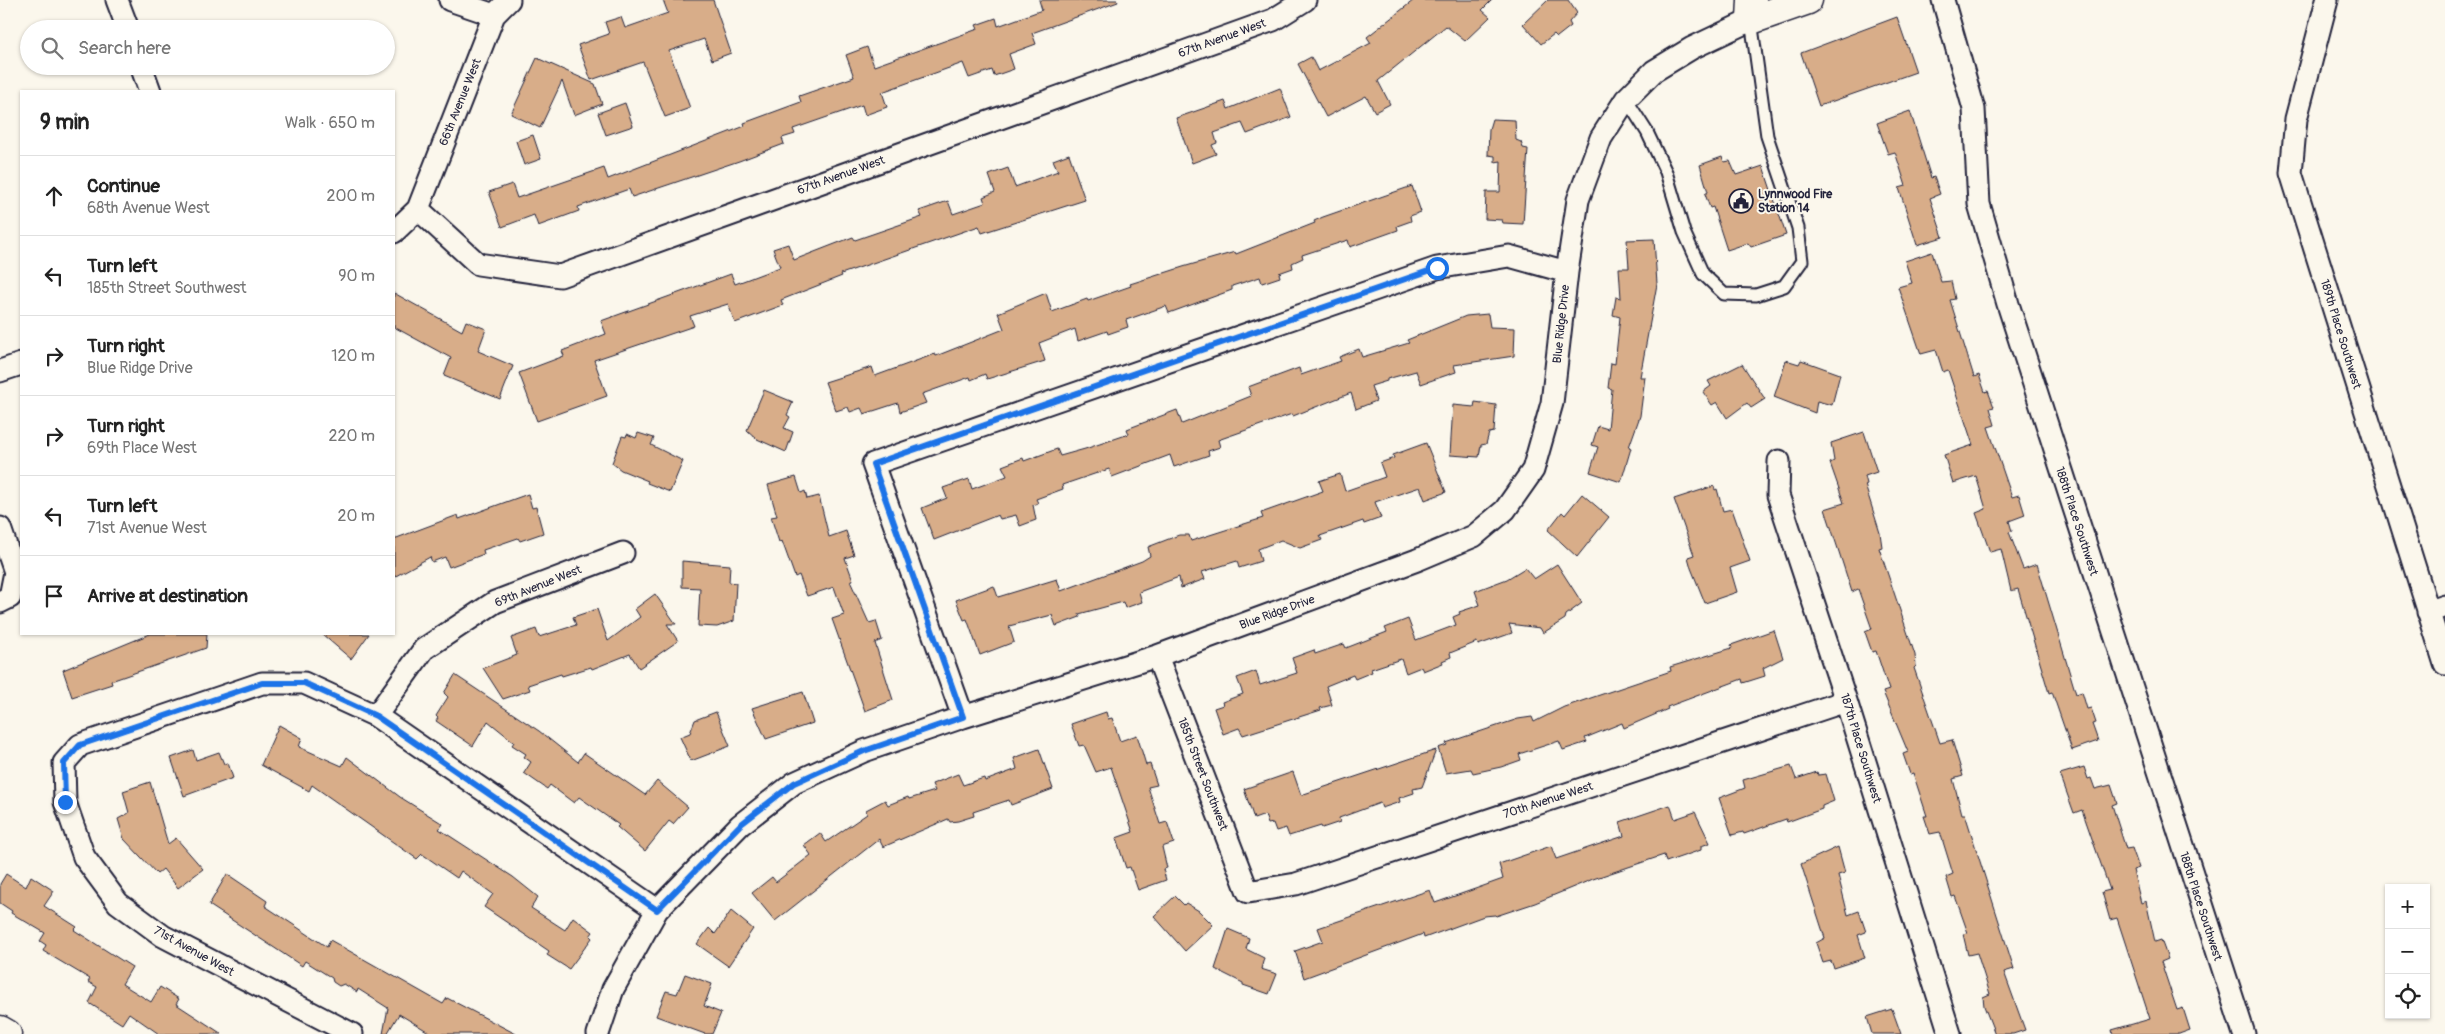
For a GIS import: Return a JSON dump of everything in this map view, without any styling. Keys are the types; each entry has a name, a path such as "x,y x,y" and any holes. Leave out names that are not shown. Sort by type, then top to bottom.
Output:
{"street":[{"path":"117,0 125,20"},
{"path":"450,0 502,7"},
{"name":"67th Avenue West","path":"418,209 478,264 560,276 1273,20 1305,0"},
{"path":"1751,10 1808,0"},
{"name":"188th Place Southwest","path":"1943,0 1974,109 1979,204 2008,304 2244,1034"},
{"name":"189th Place Southwest","path":"2327,0 2296,119 2291,173 2437,609 2445,664"},
{"name":"66th Avenue West","path":"418,209 502,7"},
{"name":"Blue Ridge Drive","path":"598,1034 613,989 657,910 740,825 794,783 864,751 963,717 1157,656 1417,560 1474,536 1505,510 1533,470 1552,404 1566,272 1578,200 1601,138 1626,100 1654,71 1751,10"},
{"path":"144,75 150,90"},
{"path":"395,231 418,209"},
{"path":"963,717 873,464 1437,268 1509,256 1566,272"},
{"path":"0,372 20,364"},
{"name":"187th Place Southwest","path":"1779,461 1778,495 1846,701 1950,1034"},
{"path":"0,528 16,572 5,599"},
{"name":"69th Avenue West","path":"376,716 424,649 495,602 623,553"},
{"name":"185th Street Southwest","path":"1157,656 1248,892"},
{"name":"71st Avenue West","path":"352,1034 163,936 118,903 84,857 65,802 64,763 80,745 262,683 304,683 376,716"},
{"name":"70th Avenue West","path":"1248,892 1296,884 1846,701"},
{"path":"376,716 657,910"},
{"path":"0,1030 7,1034"}],"lane":[{"path":"1626,100 1647,132 1666,172 1684,232 1703,274 1724,294 1756,295 1784,286 1802,261 1798,228 1767,136 1751,10"}],"building":[{"path":"663,0 713,0 731,53 712,60 704,39 669,51 690,108 665,117 643,62 591,80 578,45 609,34 605,22 621,17 625,28 668,13"},
{"path":"1039,0 1117,0 1118,2 1032,33 1036,44 1009,54 1014,69 994,76 992,70 969,78 963,63 882,92 887,107 865,115 862,105 793,129 795,134 782,138 784,144 739,161 632,197 629,189 578,207 579,211 538,226 534,215 502,227 489,192 512,184 517,198 604,168 608,179 745,126 744,123 801,102 799,96 854,77 846,55 867,47 874,66 978,29 976,25 996,18 998,26 1042,10"},
{"path":"1414,0 1492,0 1482,10 1490,17 1465,41 1446,26 1378,81 1390,104 1375,112 1366,96 1326,117 1298,64 1311,57 1318,71 1371,43 1367,37"},
{"path":"1548,0 1568,0 1577,13 1569,22 1571,26 1557,37 1554,34 1541,44 1523,24"},
{"path":"1897,17 1916,72 1819,106 1801,53"},
{"path":"537,58 595,84 602,104 574,115 562,81 540,128 511,114"},
{"path":"1280,88 1291,117 1247,134 1242,123 1214,133 1217,143 1212,145 1216,154 1192,163 1176,118 1225,101 1228,109"},
{"path":"625,103 633,126 606,135 598,113"},
{"path":"1910,111 1931,178 1934,177 1940,194 1930,198 1943,237 1917,245 1899,188 1906,186 1895,152 1888,154 1877,123"},
{"path":"1492,119 1515,120 1516,140 1521,142 1523,148 1528,149 1523,224 1503,223 1502,220 1485,219 1486,192 1500,192 1501,161 1495,162 1495,156 1488,155 1489,129"},
{"path":"533,135 541,159 524,165 516,141"},
{"path":"1069,154 1085,200 982,233 979,226 841,274 842,276 781,300 783,305 735,323 728,304 690,316 694,326 594,360 607,396 537,421 519,373 564,356 562,351 606,334 601,321 731,274 735,284 780,267 773,249 788,244 794,260 853,237 855,240 922,217 919,211 948,201 953,214 985,203 983,197 995,192 989,175 1008,168 1015,187 1058,171 1053,160"},
{"name":"Lynnwood Fire Station 14","path":"1722,157 1724,162 1730,161 1736,175 1763,166 1786,235 1751,247 1748,243 1727,250 1713,207 1710,208 1705,194 1708,192 1700,165"},
{"path":"1412,186 1421,212 1410,216 1411,221 1397,226 1398,230 1350,247 1348,240 1302,255 1303,258 1292,263 1293,268 1279,273 1280,277 1262,283 1260,277 1232,286 1232,290 1169,313 1166,306 1126,320 1128,327 1108,334 1107,331 1078,341 1075,329 1039,343 1045,361 987,379 985,374 971,380 970,377 922,394 926,403 900,412 898,403 864,414 861,408 850,412 848,407 836,411 825,382 872,367 875,376 935,354 936,356 1004,329 998,313 1046,293 1052,312 1183,267 1235,252 1236,254 1315,223 1314,221 1323,217"},
{"path":"1654,239 1657,284 1640,377 1645,377 1640,416 1629,447 1631,448 1621,482 1590,472 1598,447 1592,445 1598,426 1608,429 1612,389 1608,388 1611,363 1615,364 1620,317 1613,315 1616,297 1621,298 1619,268 1629,268 1627,240"},
{"path":"1932,252 1941,282 1951,281 1955,299 1950,300 1974,377 1979,375 1985,392 1988,391 1994,407 1990,408 1995,425 1988,427 2012,497 2019,495 2025,515 2009,521 2012,531 2009,532 2023,569 2037,564 2076,694 2082,692 2087,709 2091,708 2096,723 2092,724 2098,741 2072,750 2052,692 2049,693 2018,589 2011,591 2001,549 1990,552 1976,513 1986,509 1976,476 1953,483 1944,455 1973,445 1948,370 1943,372 1936,350 1921,354 1898,287 1912,283 1905,261"},
{"path":"395,294 462,331 466,321 486,329 478,351 513,366 500,399 444,376 451,358 395,328"},
{"path":"1488,314 1490,327 1515,328 1514,356 1454,365 1456,372 1421,384 1416,371 1387,379 1387,381 1371,386 1376,401 1356,409 1351,393 1293,416 1292,414 1218,440 1220,447 1208,451 1209,455 1174,467 1170,455 1112,477 1109,469 1062,485 1063,489 1036,499 1038,503 1033,505 1036,520 1020,526 1016,515 1000,519 998,515 934,540 922,508 947,498 943,488 969,479 972,489 1007,476 1002,466 1023,458 1024,461 1057,449 1060,456 1085,449 1129,434 1127,429 1177,410 1182,424 1251,396 1248,387 1299,368 1301,375 1341,361 1339,357 1359,349 1362,357 1409,343 1407,340 1466,316"},
{"path":"1786,360 1799,364 1801,360 1840,374 1832,405 1817,401 1815,413 1774,397"},
{"path":"1742,364 1765,399 1751,408 1747,403 1727,418 1717,402 1712,405 1703,392 1711,386 1708,381"},
{"path":"764,390 793,402 787,415 790,417 784,428 793,432 786,452 757,439 747,430"},
{"path":"1475,402 1496,405 1494,432 1489,433 1486,444 1481,445 1479,457 1450,455 1453,405 1474,407"},
{"path":"1864,432 1877,472 1865,476 1867,484 1865,485 1880,533 1882,547 1879,548 1915,655 1916,666 1914,668 1940,743 1952,740 1963,776 1953,779 1962,814 1965,814 2014,969 2004,972 2025,1030 2013,1034 1995,1034 1984,1006 1983,997 1990,994 1977,953 1968,955 1963,934 1968,933 1955,896 1952,897 1946,877 1953,874 1940,832 1930,834 1924,816 1927,816 1913,773 1910,774 1903,754 1908,752 1883,692 1889,690 1876,651 1872,652 1865,632 1872,629 1858,589 1852,592 1825,509 1844,503 1830,463 1834,461 1831,443"},
{"path":"638,433 654,438 651,445 683,461 670,492 621,470 612,463 622,436 626,437 627,434 636,438"},
{"path":"1426,443 1446,492 1425,500 1420,487 1375,502 1381,518 1364,524 1363,521 1320,536 1322,540 1300,548 1281,540 1258,549 1261,561 1239,568 1237,561 1202,572 1205,579 1181,588 1179,577 1139,592 1142,602 1125,608 1123,602 1079,614 1080,617 1056,626 1052,615 1009,626 1014,642 980,655 967,619 964,620 956,600 994,586 998,597 1057,579 1061,591 1142,561 1150,556 1148,547 1179,535 1189,535 1191,541 1263,518 1261,513 1323,491 1319,481 1340,474 1345,491 1385,477 1380,463 1394,458 1393,455"},
{"path":"796,477 801,493 805,491 807,499 819,496 829,537 846,531 854,555 845,558 853,580 850,581 869,623 876,621 882,640 875,643 893,700 865,711 832,619 844,615 834,587 807,596 799,575 795,577 782,541 779,542 771,517 777,516 768,485"},
{"path":"1714,486 1715,490 1717,489 1723,511 1732,509 1750,561 1730,568 1737,592 1705,603 1691,568 1688,557 1694,555 1674,499"},
{"path":"528,494 532,508 536,507 543,533 520,541 518,538 483,550 484,554 449,567 445,557 432,562 430,557 395,576 395,539 458,515 459,519"},
{"path":"1582,494 1609,517 1577,557 1548,530 1562,512 1565,515"},
{"path":"682,561 730,565 729,582 736,583 734,621 717,627 698,626 700,588 682,587"},
{"path":"1557,564 1582,603 1566,615 1565,619 1543,633 1540,628 1509,624 1512,633 1478,645 1477,642 1450,653 1451,657 1442,661 1443,663 1423,671 1421,667 1406,673 1401,659 1371,669 1372,672 1355,679 1353,675 1326,686 1332,705 1320,708 1321,710 1243,735 1239,728 1223,734 1214,708 1223,705 1222,702 1243,694 1237,678 1256,671 1260,685 1297,673 1292,658 1314,650 1315,654 1344,644 1346,648 1387,632 1385,628 1408,619 1416,640 1456,625 1453,617 1460,614 1459,612 1480,605 1475,591 1507,579 1525,568 1534,579"},
{"path":"655,594 676,624 667,624 678,641 639,668 630,654 592,669 591,667 562,676 561,674 528,685 530,690 503,699 483,668 517,655 511,638 536,629 539,637 576,625 573,617 597,609 608,641 640,617 635,609"},
{"path":"1774,630 1783,658 1763,668 1765,676 1743,683 1742,679 1667,707 1668,709 1624,728 1622,723 1585,738 1587,742 1563,750 1559,741 1519,754 1521,760 1501,767 1473,773 1471,769 1446,773 1438,748 1447,745 1446,743 1518,719 1532,717 1534,722 1564,707 1671,671 1670,667 1732,648 1731,645"},
{"path":"148,635 207,635 206,648 111,681 112,684 72,697 63,670"},
{"path":"323,635 368,635 351,659"},
{"path":"455,675 539,731 578,762 584,753 645,795 657,781 688,807 673,824 669,821 645,851 617,827 619,825 579,797 574,803 550,785 547,789 524,773 531,762 524,757 526,754 512,745 514,742 488,721 473,746 436,721 438,718 436,716 448,697 444,693"},
{"path":"803,692 813,723 766,739 752,708"},
{"path":"716,712 730,746 691,761 680,737 690,733 695,720"},
{"path":"1106,712 1108,719 1112,718 1120,741 1137,735 1146,765 1150,764 1157,785 1148,787 1160,824 1167,822 1174,843 1162,847 1167,868 1163,869 1166,880 1138,890 1130,867 1126,868 1116,838 1133,832 1111,767 1096,772 1084,745 1079,746 1071,724"},
{"path":"279,725 302,738 299,747 342,766 347,757 400,797 443,824 439,829 513,877 538,897 531,908 565,930 573,917 593,932 590,936 592,938 569,969 547,955 549,951 484,907 493,894 461,871 457,878 422,854 417,859 312,785 309,791 261,765"},
{"path":"1039,749 1053,789 1011,805 1009,800 973,812 974,816 958,821 950,822 948,819 883,847 879,839 775,921 752,893 772,877 776,882 811,855 804,845 820,833 826,842 867,814 866,810 885,800 888,805 908,797 909,799 935,791 932,784 958,774 963,785 984,778 985,781 1017,769 1014,758"},
{"path":"193,750 196,760 219,752 224,764 228,763 233,778 184,796 171,758"},
{"path":"1436,750 1422,787 1413,789 1414,793 1399,798 1400,802 1382,808 1380,803 1339,818 1340,822 1289,836 1286,828 1276,831 1273,823 1268,824 1265,815 1254,819 1244,789 1293,772 1301,795"},
{"path":"1791,766 1796,779 1817,772 1818,775 1826,774 1834,801 1822,806 1822,809 1787,822 1786,819 1744,834 1743,832 1732,835 1719,798 1745,788 1743,780"},
{"path":"2084,767 2088,779 2091,778 2095,789 2111,785 2117,803 2112,805 2126,849 2132,848 2139,868 2133,870 2141,903 2146,901 2155,942 2161,940 2168,959 2161,962 2177,1010 2183,1008 2190,1030 2179,1034 2113,1034 2112,1030 2150,1019 2117,918 2110,920 2102,892 2110,890 2082,810 2074,813 2060,774"},
{"path":"150,782 168,844 176,838 203,869 178,888 163,869 157,874 124,839 118,819 129,813 123,791"},
{"path":"1670,805 1675,819 1695,812 1710,843 1701,846 1701,850 1666,862 1664,855 1593,879 1535,903 1496,916 1484,916 1424,938 1423,934 1304,978 1295,951 1323,941 1318,928 1430,890 1435,903 1503,879 1499,864 1551,846 1556,859 1624,836 1620,822"},
{"path":"1838,847 1845,873 1838,875 1848,915 1859,911 1866,932 1858,935 1865,958 1834,968 1831,961 1823,963 1816,943 1825,938 1801,864"},
{"path":"6,874 26,887 31,876 54,891 44,906 77,927 74,930 132,967 122,984 151,1002 160,987 179,999 176,1004 222,1034 159,1034 129,1013 122,1024 89,1003 97,987 88,982 90,979 43,951 46,945 40,941 45,933 11,913 12,911 0,903 0,884"},
{"path":"227,874 267,901 265,906 327,947 330,940 443,1004 447,998 516,1034 432,1034 399,1014 387,1034 383,1034 388,1008 358,989 357,992 344,984 339,986 333,982 332,978 305,961 302,966 209,905"},
{"path":"1175,896 1184,905 1186,903 1199,911 1213,925 1185,951 1154,916"},
{"path":"731,911 753,929 728,966 697,944 709,928 715,934"},
{"path":"1228,929 1249,938 1246,949 1264,958 1261,969 1277,974 1269,994 1243,985 1243,983 1215,969"},
{"path":"685,974 712,984 704,1006 721,1013 712,1034 705,1034 656,1016 666,991 677,994"},
{"path":"1892,1009 1901,1034 1872,1034 1867,1017"}],"place":[{"name":"Lynnwood Fire Station 14","path":"1741,201"}],"route":[{"path":"65,802 64,763 80,745 262,683 304,683 376,716 657,910 740,825 794,783 864,751 963,717 873,464 1437,268"}]}
